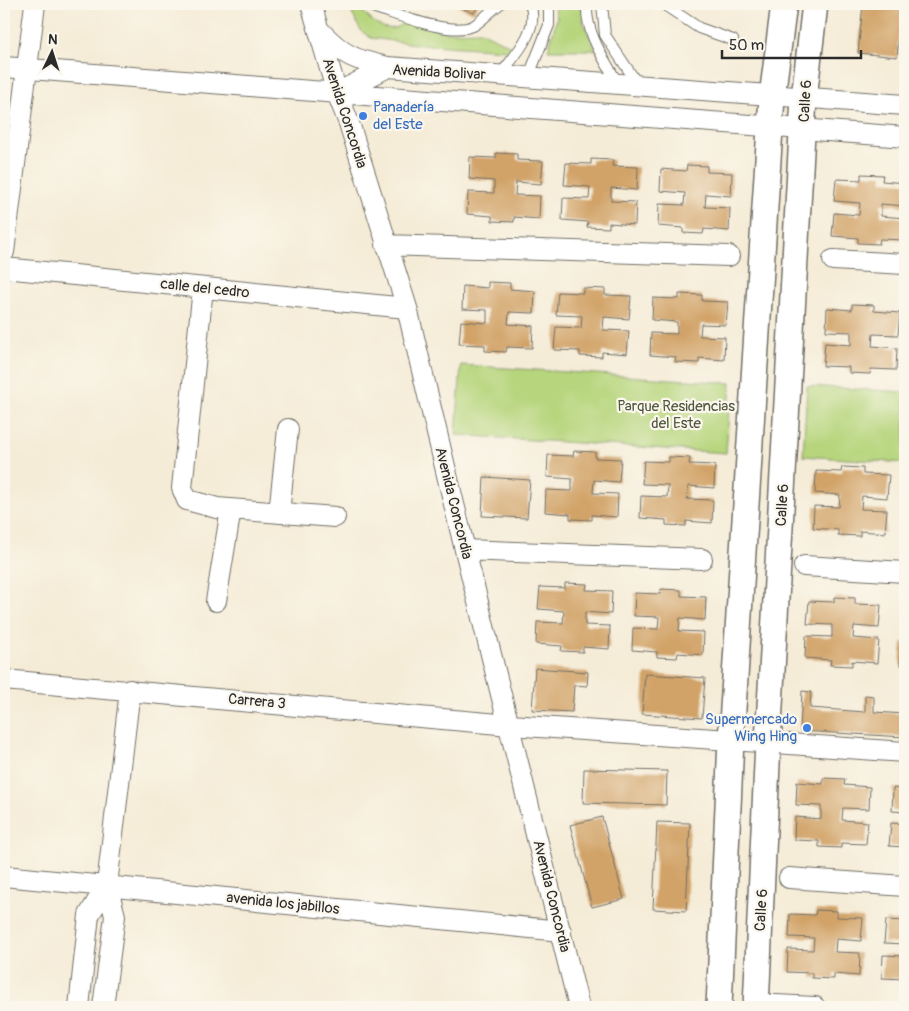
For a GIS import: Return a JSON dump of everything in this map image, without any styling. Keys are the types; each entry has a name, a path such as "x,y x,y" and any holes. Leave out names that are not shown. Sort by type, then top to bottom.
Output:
{"street":[{"path":"4,252 35,4"},
{"name":"Avenida Concordia","path":"312,4 317,28 337,93 349,123 407,308 464,550 510,725 579,1007"},
{"path":"719,1007 731,740 772,96 784,4"},
{"name":"Calle 6","path":"756,1006 768,742 804,98 815,4"},
{"path":"317,28 336,48 356,60 388,67"},
{"path":"4,67 337,93"},
{"name":"Avenida Bolivar","path":"337,93 388,67 905,105"},
{"name":"Avenida Bolivar","path":"337,93 905,137"},
{"path":"386,245 729,256"},
{"path":"833,260 905,264"},
{"name":"calle del cedro","path":"4,268 407,308"},
{"path":"203,288 182,488 187,500 208,507 335,517"},
{"path":"279,513 288,429"},
{"path":"216,601 231,509"},
{"path":"464,550 702,559"},
{"path":"804,566 905,572"},
{"name":"Carrera 3","path":"4,680 510,725 905,752"},
{"path":"103,1007 115,916 107,885 130,690"},
{"name":"avenida los jabillos","path":"4,876 561,931"},
{"path":"789,878 905,886"},
{"path":"79,1007 89,915 107,885"},
{"path":"756,1006 815,1007"}],"lane":[{"path":"375,8 438,26 457,29 473,26 500,4"},
{"path":"500,76 530,31 533,12 530,4"},
{"path":"528,78 549,25 548,4"},
{"path":"587,4 588,19 593,36 619,85"},
{"path":"602,4 605,35 640,86"},
{"path":"663,4 699,28 733,40"}],"green space":[{"path":"347,4 363,4 364,13 373,22 384,27 395,28 405,20 448,32 481,31 513,47 505,50 415,44 371,38 361,31"},
{"path":"554,4 583,4 583,22 596,50 548,50 557,18"},
{"name":"Parque Residencias del Este","path":"461,365 731,383 726,453 456,435"},
{"path":"807,386 905,392 905,463 803,456"}],"building":[{"path":"452,4 479,4 474,13"},
{"path":"863,4 905,4 905,36 899,35 897,57 858,53"},
{"path":"496,153 517,154 517,160 543,161 541,184 516,182 515,195 540,196 539,219 514,217 514,222 492,221 492,216 467,214 468,192 494,193 494,181 469,179 470,157 496,158"},
{"path":"591,159 613,160 612,166 638,167 637,190 611,188 611,201 636,202 635,225 609,223 609,228 587,227 588,222 562,220 563,198 589,199 590,187 564,185 566,163 591,164"},
{"path":"687,165 707,166 707,172 732,173 731,196 706,194 705,207 730,208 729,231 704,229 703,234 683,233 683,228 658,226 659,204 684,205 685,193 660,191 661,169 686,171"},
{"path":"861,174 883,175 882,181 905,183 905,206 881,204 881,216 905,218 905,240 880,239 879,244 858,243 858,238 832,236 834,213 859,215 860,203 834,201 836,179 861,180"},
{"path":"488,282 510,283 510,289 535,291 534,313 509,312 508,324 533,326 532,348 507,347 506,352 485,351 485,345 459,344 461,321 487,323 487,310 462,309 463,286 488,288"},
{"path":"583,288 605,289 605,295 631,296 629,319 604,317 603,330 629,331 627,354 602,352 602,357 580,356 580,351 554,350 556,327 581,328 582,316 556,315 558,292 583,293"},
{"path":"679,294 702,295 702,301 728,302 726,325 701,324 700,336 725,337 724,360 699,358 699,363 675,362 676,357 650,355 651,333 677,334 677,322 652,320 653,298 679,299"},
{"path":"852,304 874,305 874,311 900,313 898,335 873,334 872,346 897,348 896,370 871,369 870,374 849,373 849,367 823,366 825,343 851,345 851,332 826,331 827,308 852,310"},
{"path":"574,451 595,452 595,458 621,459 619,482 594,480 593,493 618,494 617,517 592,515 592,520 570,519 570,514 545,512 546,490 572,491 572,479 547,477 548,455 573,456"},
{"path":"669,457 690,458 689,464 715,465 714,488 688,486 687,499 713,500 712,523 686,521 686,526 666,525 666,520 640,518 641,496 667,497 668,485 642,484 644,461 669,462"},
{"path":"842,467 863,468 863,474 889,475 887,498 862,496 861,509 887,510 885,533 860,531 860,536 838,535 838,530 813,528 814,506 839,507 840,495 815,493 816,471 841,472"},
{"path":"484,477 530,480 527,518 482,516"},
{"path":"565,583 587,584 586,590 612,591 611,614 585,612 585,625 610,626 609,649 583,647 583,652 561,651 562,646 536,644 537,622 563,623 564,611 538,609 540,587 565,588"},
{"path":"661,589 681,590 681,596 706,597 705,620 680,618 679,631 704,632 703,655 678,653 677,658 657,657 657,652 632,650 633,628 658,629 659,617 634,616 635,593 660,594"},
{"path":"834,597 855,598 855,604 881,605 879,628 854,626 853,638 879,640 877,663 852,661 852,666 830,665 831,660 805,658 806,636 832,637 832,625 807,624 809,601 834,602"},
{"path":"902,642 905,642 905,665 900,665"},
{"path":"535,668 588,672 587,686 574,685 572,712 532,710"},
{"path":"645,674 705,678 702,718 642,714"},
{"path":"802,691 811,692 810,708 865,712 865,695 874,696 874,712 905,714 905,737 800,731"},
{"path":"584,769 667,771 666,805 583,803"},
{"path":"823,778 845,779 844,785 870,787 869,809 843,808 842,820 868,822 866,844 841,843 841,848 819,847 819,841 794,840 795,817 821,819 821,806 796,805 797,782 823,784"},
{"path":"893,788 905,789 905,812 892,811"},
{"path":"602,817 624,899 592,907 570,825"},
{"path":"657,822 690,823 686,911 653,909"},
{"path":"891,823 905,824 905,847 889,846"},
{"path":"816,910 837,911 837,917 863,918 861,941 836,939 835,952 860,953 859,976 834,974 834,979 812,978 812,973 787,972 788,949 813,950 814,938 789,937 790,914 815,915"},
{"path":"886,920 905,921 905,944 884,943"},
{"path":"883,955 905,956 905,979 882,978"}],"place":[{"name":"Panadería del Este","path":"363,116"},
{"name":"Supermercado Wing Hing","path":"807,728"}]}
